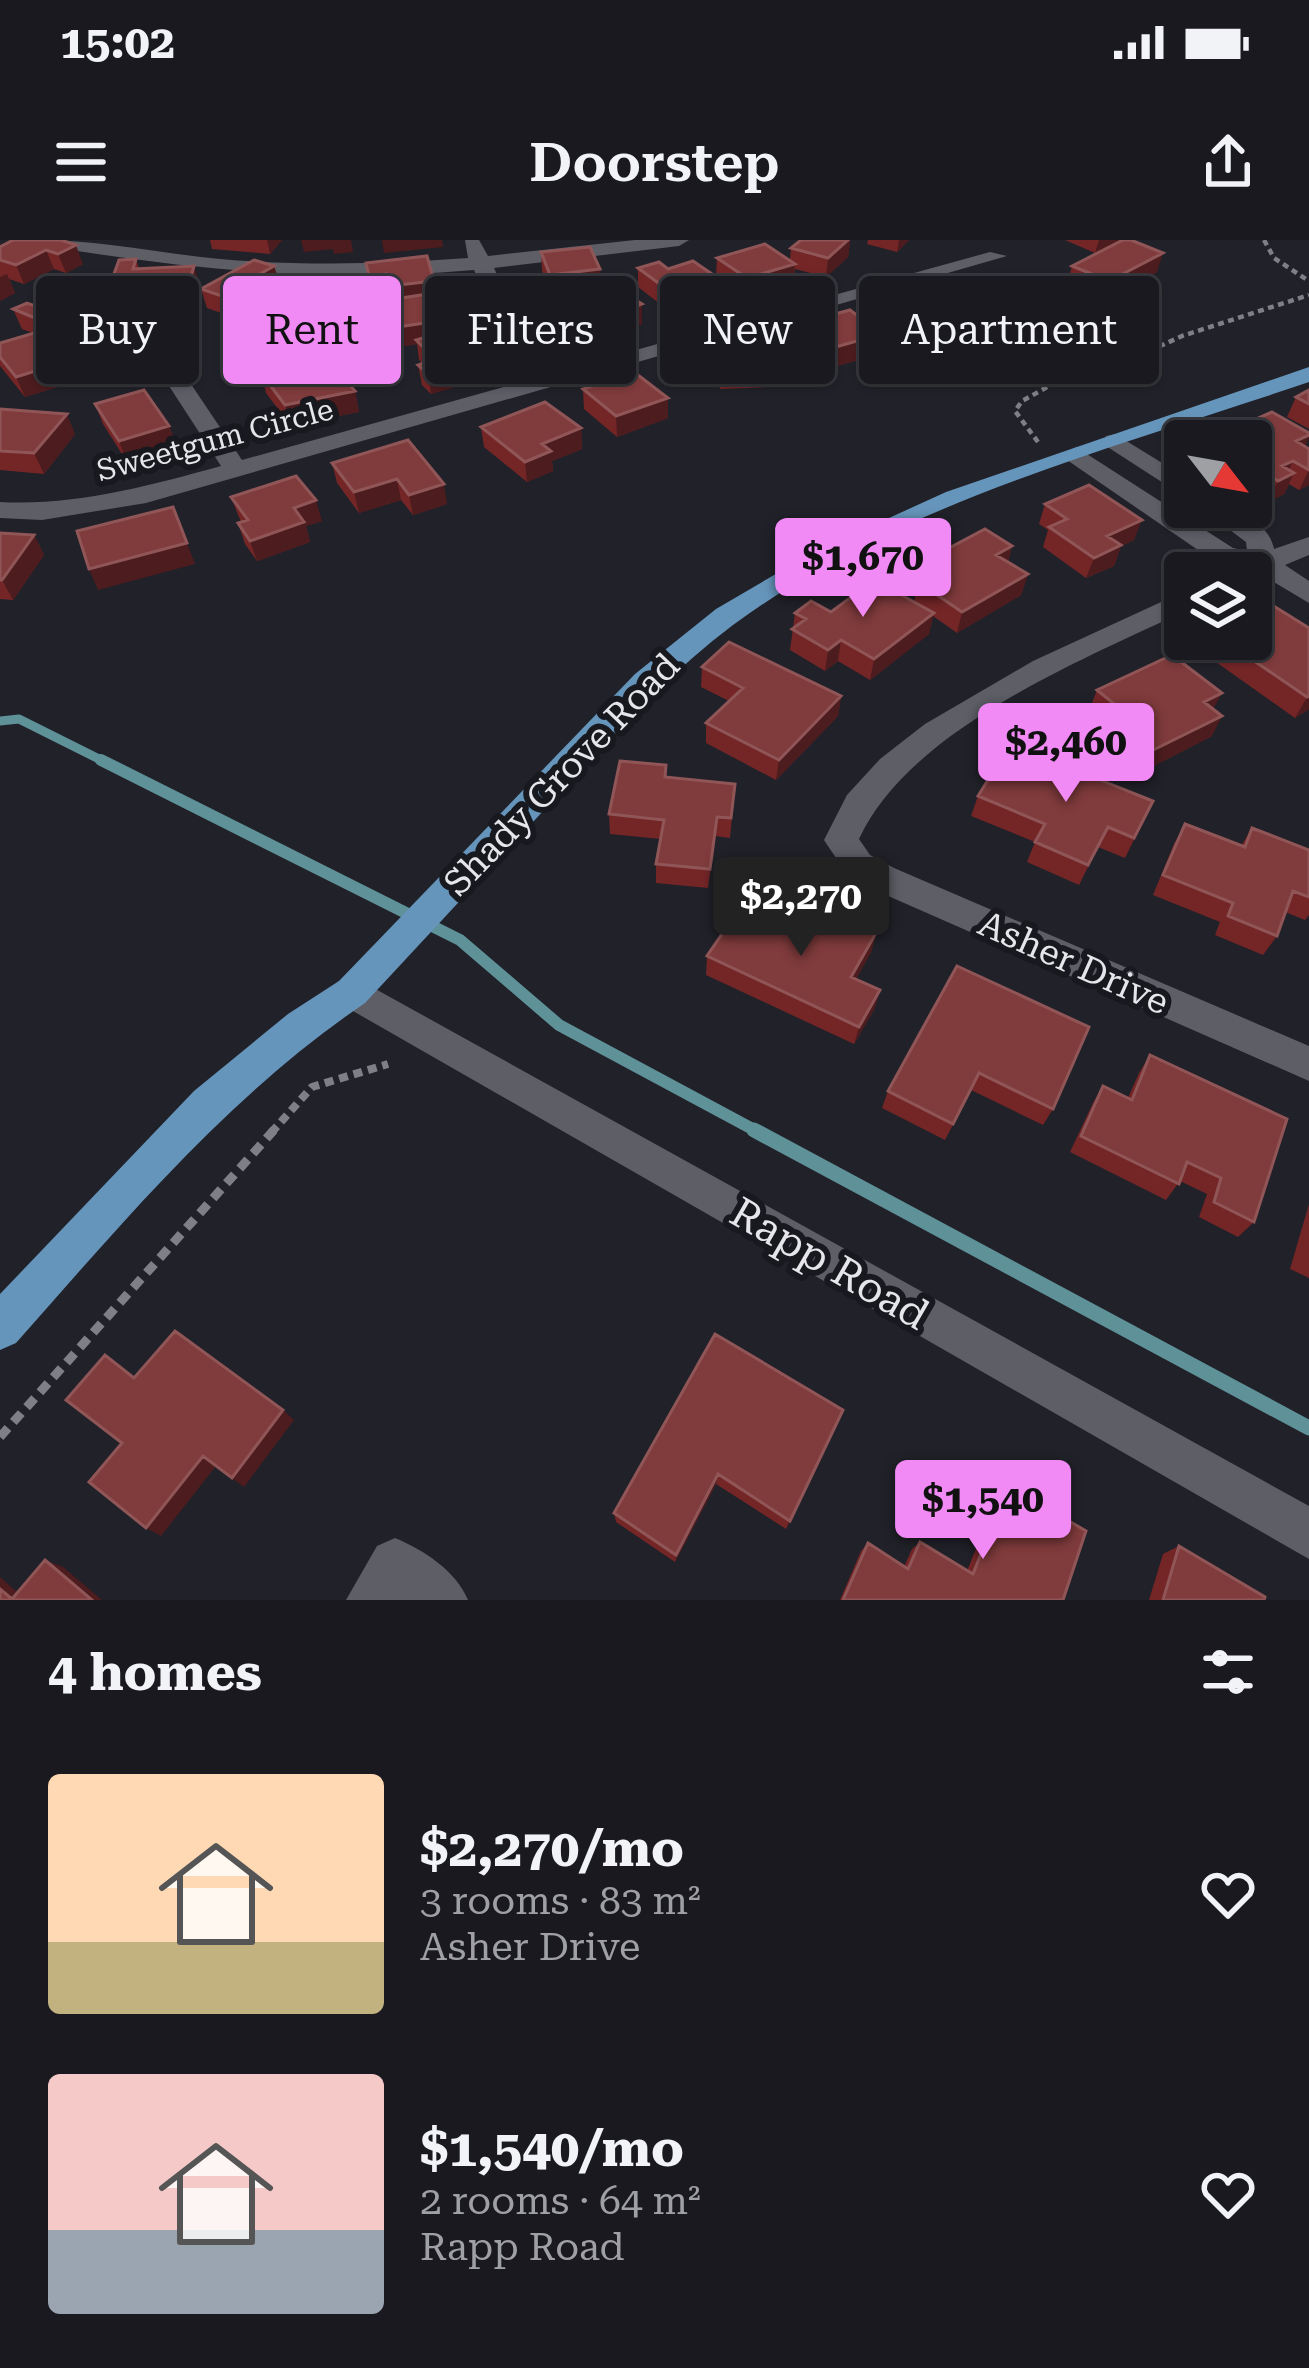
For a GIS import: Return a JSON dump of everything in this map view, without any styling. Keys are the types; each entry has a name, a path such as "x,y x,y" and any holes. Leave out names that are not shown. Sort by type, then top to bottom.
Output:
{"main road":[{"name":"Shady Grove Road","path":"0,1327 244,1066 295,1026 352,992 646,681 751,599 844,546 1067,458 1309,374"}],"street":[{"path":"47,240 247,267 332,270 475,251 680,240"},
{"name":"Sweetgum Circle","path":"636,355 997,256"},
{"path":"179,384 235,468"},
{"name":"Sweetgum Circle","path":"0,510 42,512 137,497 532,384"},
{"path":"1115,441 1164,475"},
{"path":"1067,458 1219,552"},
{"path":"1242,528 1259,539 1256,552"},
{"path":"1272,560 1309,545"},
{"path":"1272,577 1309,594"},
{"name":"Asher Drive","path":"1164,610 1027,675 969,709 871,788 846,820 841,840 858,864 1309,1064"},
{"name":"Rapp Road","path":"352,992 1309,1534"},
{"path":"383,1582 442,1600"}],"path":[{"path":"1264,240 1274,258 1309,281"},
{"path":"1067,458 1027,432 1016,411 1022,401 1069,375 1130,360 1182,336 1309,295"},
{"path":"0,1437 312,1087 388,1064"}],"building":[{"path":"13,240 61,240 76,245 58,254 46,250 16,265 0,260 0,247"},
{"path":"801,240 848,240 828,258 791,248"},
{"path":"1123,240 1163,253 1119,276 1097,276 1072,266"},
{"path":"765,244 795,264 744,276 717,258"},
{"path":"590,247 600,269 550,275 541,252"},
{"path":"427,256 433,276 425,276 425,282 401,285 401,276 369,276 366,263"},
{"path":"136,259 133,269 194,266 191,276 113,276 119,260"},
{"path":"254,260 274,266 260,274 267,276 225,276"},
{"path":"693,261 715,276 660,276 660,284 638,268 659,262 668,269"},
{"path":"223,277 223,296 201,289"},
{"path":"425,294 425,323 401,326 401,298"},
{"path":"27,303 36,306 35,318 13,309"},
{"path":"850,310 859,317 859,340 835,347 835,314"},
{"path":"36,332 36,371 16,377 0,357 0,343"},
{"path":"636,374 668,398 616,416 583,389 636,384"},
{"path":"269,384 349,384 355,391 285,405"},
{"path":"144,390 169,426 119,441 95,404"},
{"path":"1309,390 1309,404 1296,397"},
{"path":"545,402 581,428 542,444 551,451 525,462 481,427"},
{"path":"0,409 67,414 34,453 0,451"},
{"path":"1272,412 1309,433 1296,441 1309,449 1309,470 1293,461 1282,466 1294,473 1278,481 1272,477 1272,420 1254,420"},
{"path":"408,440 444,484 409,495 397,479 354,492 332,463"},
{"path":"296,476 316,500 294,508 304,522 250,541 238,523 248,520 231,497"},
{"path":"1089,485 1142,520 1107,536 1121,545 1094,558 1049,527 1067,519 1045,504"},
{"path":"173,507 187,543 89,569 77,531"},
{"path":"985,529 1012,546 996,555 1028,574 962,612 918,582 935,573 921,563"},
{"path":"0,533 34,535 2,580 0,580"},
{"path":"874,580 934,613 874,659 841,640 828,650 792,629 806,619 795,613 811,601 831,612"},
{"path":"1272,605 1309,628 1307,697 1253,660 1272,660"},
{"path":"729,642 841,696 779,760 706,723 743,688 702,667"},
{"path":"1164,659 1179,660 1222,693 1204,702 1222,716 1145,754 1115,729 1134,720 1097,690"},
{"path":"1035,754 1153,801 1134,838 1108,827 1088,865 1035,842 1045,824 978,796 1001,759 1027,769"},
{"path":"620,761 666,765 665,777 735,784 731,818 717,817 710,869 656,864 664,820 609,814"},
{"path":"1185,824 1245,847 1252,828 1309,850 1309,897 1293,891 1277,936 1228,916 1233,903 1163,875"},
{"path":"744,902 814,933 827,911 876,933 851,977 880,990 859,1027 707,956"},
{"path":"957,966 1089,1027 1053,1109 979,1073 953,1124 888,1091"},
{"path":"1150,1055 1287,1119 1254,1222 1214,1202 1221,1178 1187,1162 1179,1184 1081,1136 1103,1086 1132,1100"},
{"path":"175,1331 283,1410 232,1478 203,1456 146,1528 89,1482 122,1443 66,1400 105,1355 134,1378"},
{"path":"715,1334 843,1410 790,1521 718,1474 676,1555 614,1513"},
{"path":"1008,1485 1086,1531 1063,1600 843,1600 868,1543 908,1569 920,1542 973,1574"},
{"path":"1179,1546 1265,1597 1264,1600 1163,1600"},
{"path":"45,1560 92,1600 0,1600 0,1589 12,1599"}],"waterway":[{"path":"0,721 19,719 101,760"},
{"path":"101,760 107,763"},
{"path":"101,760 460,940 559,1025 760,1133"},
{"path":"754,1130 1309,1428"}]}
